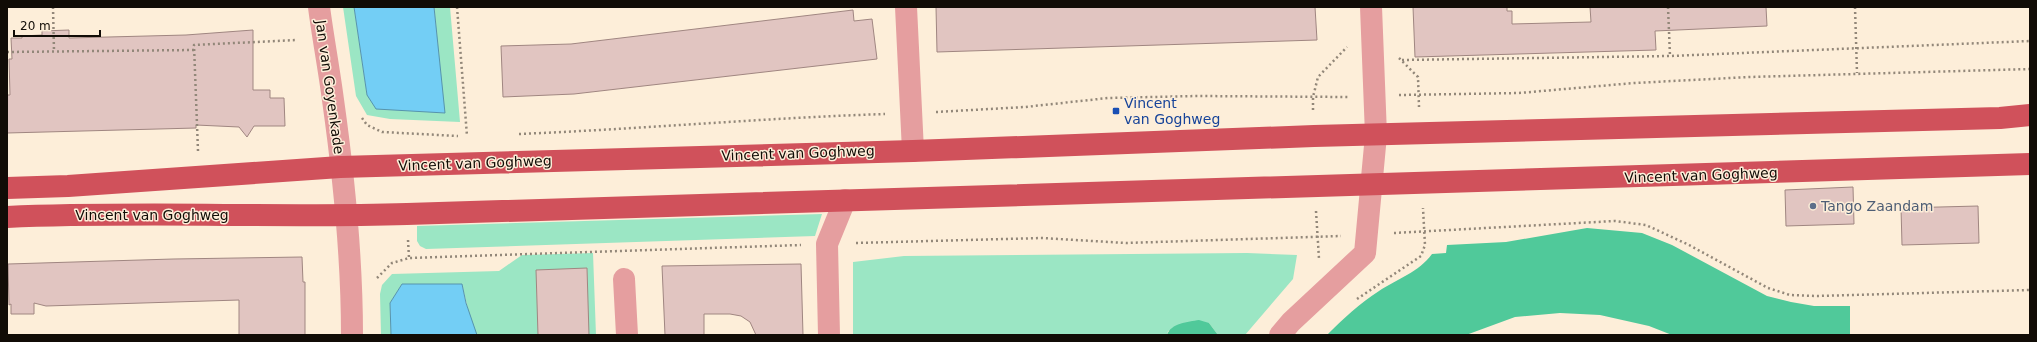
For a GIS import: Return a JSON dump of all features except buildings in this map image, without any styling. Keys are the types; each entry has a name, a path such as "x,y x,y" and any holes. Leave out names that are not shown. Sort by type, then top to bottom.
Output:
{"main road":[{"name":"Vincent van Goghweg","path":"7,188 68,186 340,167 913,151 1376,135 2000,118 2030,115"},
{"name":"Vincent van Goghweg","path":"7,217 164,213 292,217 346,216 2030,164"}],"street":[{"name":"Jan van Goyenkade","path":"319,7 333,100 340,167"},
{"path":"906,7 913,151"},
{"path":"1280,335 1291,322 1365,253 1376,135 1376,96 1372,13"},
{"path":"340,167 352,280 352,335"},
{"path":"829,335 827,244 846,200"},
{"path":"624,279 627,335"}],"path":[{"path":"53,7 54,51"},
{"path":"457,7 467,136"},
{"path":"1668,7 1670,56"},
{"path":"1855,7 1857,73"},
{"path":"1313,97 1318,77 1372,13"},
{"path":"199,177 194,46 324,39"},
{"path":"1401,60 1670,56 2030,41"},
{"path":"7,52 194,50"},
{"path":"515,134 651,128 772,118 1026,107 1108,98 1197,96 1313,97 1519,93 1634,83 1857,73 2030,69"},
{"path":"405,134 475,136"},
{"path":"1353,301 1421,256 1425,245 1424,231 1615,221 1646,225 1689,245 1768,288 1790,295 1853,295 2030,290"},
{"path":"375,284 377,278 392,263 409,258 1042,238 1126,243 1316,237"}],"green space":[{"path":"343,7 354,7 367,95 444,113 434,7 450,7 460,122 390,119 367,115 356,96"},
{"path":"822,214 815,236 426,249 420,246 417,241 417,226"},
{"path":"1587,228 1642,233 1672,245 1767,296 1814,306 1850,306 1850,335 1672,335 1649,326 1600,315 1560,313 1515,317 1466,335 1327,335 1345,317 1365,301 1421,266 1432,254 1446,253 1447,245 1506,242"},
{"path":"593,253 596,335 474,335 462,284 402,284 390,303 391,335 381,335 380,294 382,285 392,274 499,271 522,255"},
{"path":"1247,253 1297,255 1293,279 1245,335 1218,335 1209,323 1168,331 1167,335 853,335 853,262 904,256"},
{"path":"1199,320 1209,323 1218,335 1167,335 1172,328 1176,326 1185,322"}],"water":[{"path":"354,7 434,7 445,113 376,109 367,95"},
{"path":"402,284 462,284 466,303 477,335 391,335 390,303"}],"place":[{"name":"Vincent van Goghweg","path":"1116,111"},
{"name":"Tango Zaandam","path":"1813,206"}]}
